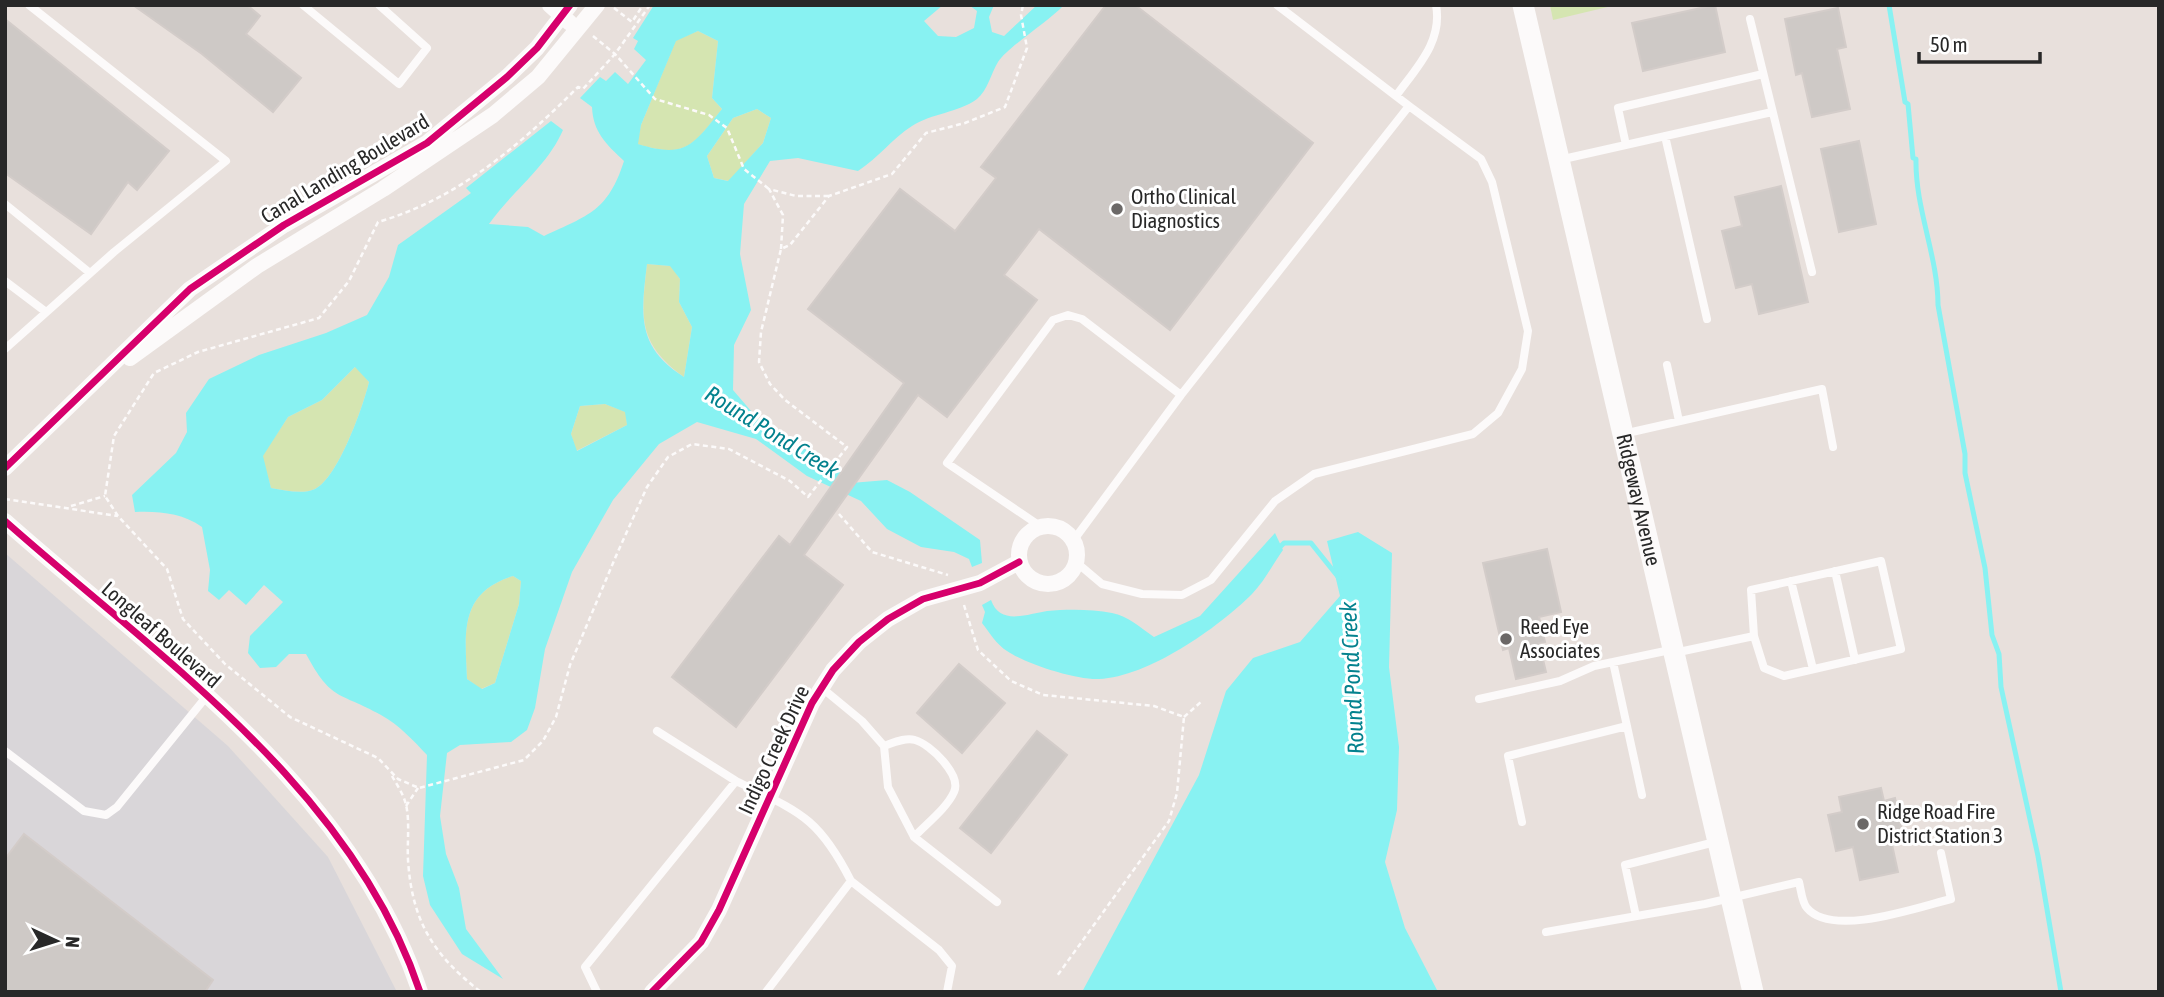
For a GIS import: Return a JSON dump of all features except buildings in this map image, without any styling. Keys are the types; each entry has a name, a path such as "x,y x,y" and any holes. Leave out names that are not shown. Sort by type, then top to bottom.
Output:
{"main road":[{"name":"Ridgeway Avenue","path":"1523,5 1753,992"}],"street":[{"name":"Canal Landing Boulevard","path":"93,382 257,266 383,189 493,115 538,77 597,5"},
{"name":"Canal Landing Boulevard","path":"5,468 190,289 284,225 427,143 508,77 561,9"},
{"path":"561,9 578,29"},
{"name":"Longleaf Boulevard","path":"5,522 206,697 276,762 329,825 377,897 420,992"},
{"path":"1040,526 1058,527 1073,541 1076,562 1065,579 1049,585 1029,579 1019,562 1019,548 1023,538 1040,526"},
{"name":"Indigo Creek Drive","path":"652,992 701,942 729,891 769,798 822,688 859,642 888,619 923,598 980,583 1019,562"}],"lane":[{"path":"5,349 90,273 226,162 29,5"},
{"path":"303,5 399,84 427,48 379,5"},
{"path":"1076,562 1101,584 1142,594 1182,595 1211,580 1275,501 1314,474 1473,434 1498,413 1522,369 1528,331 1492,182 1481,159 1277,5"},
{"path":"1396,96 1431,47 1439,19 1436,5"},
{"path":"1750,19 1812,272"},
{"path":"1626,145 1618,108 1763,74"},
{"path":"1073,541 1181,395 1409,106"},
{"path":"1559,160 1772,112"},
{"path":"1665,136 1707,319"},
{"path":"5,204 90,273"},
{"path":"5,281 46,312"},
{"path":"1040,526 947,463 1053,320 1068,315 1082,319 1181,395"},
{"path":"1667,365 1679,421"},
{"path":"1623,433 1822,389 1833,447"},
{"path":"1881,561 1901,649 1784,676 1764,668 1754,636 1751,590 1835,571 1881,561"},
{"path":"1835,571 1855,660"},
{"path":"1791,581 1813,670"},
{"path":"1479,699 1560,681 1594,666 1754,636"},
{"path":"1613,662 1642,795"},
{"path":"822,688 862,720 884,746 888,787 914,837 997,902"},
{"path":"5,751 84,811 106,815 117,807 206,697"},
{"path":"1522,822 1508,756 1627,726"},
{"path":"657,730 736,781 810,820 832,845 851,881 939,950 952,966 947,992"},
{"path":"884,746 916,740 949,766 956,779 955,792 914,837"},
{"path":"597,992 586,967 736,781"},
{"path":"1636,916 1625,864 1718,841"},
{"path":"1546,932 1799,882 1805,907 1819,918 1863,920 1951,899 1941,853"},
{"path":"766,992 851,881"}],"path":[{"path":"611,6 632,22 643,5"},
{"path":"607,48 615,54 629,74 655,99 709,115 727,128 744,169 768,189 783,215 781,249 761,332 759,362 769,384 785,400 847,447 808,497 790,481 729,449 692,444 668,457 647,486 570,665 556,718 542,741 524,760 419,788 404,784 378,758 290,717 225,664 183,619 167,569 118,516 105,496 114,436 154,373 198,352 319,318 349,281 378,222 413,212 444,197 539,126 578,88 583,89 615,54 650,5"},
{"path":"768,189 796,196 829,195 892,174 926,133 965,123 1005,107 1027,48 1021,15 1023,5"},
{"path":"781,249 790,245 829,195"},
{"path":"68,507 105,496"},
{"path":"5,499 118,516"},
{"path":"839,514 872,552 951,576 959,590 978,650 1011,681 1043,695 1154,706 1184,717"},
{"path":"1057,976 1169,821 1177,793 1184,717 1202,701"},
{"path":"391,773 406,806 409,873 418,915 428,941 450,967 481,992"},
{"path":"406,806 419,788"}],"shaded area":[{"path":"5,553 228,746 328,857 397,992 5,992"}],"green space":[{"path":"1550,5 1616,5 1553,20"},
{"path":"698,31 718,41 712,98 722,109 687,146 667,150 637,144 641,125 676,40"},
{"path":"757,109 771,118 763,143 729,181 714,178 707,156 733,118"},
{"path":"647,264 671,266 680,279 679,302 692,327 684,377 658,352 646,328 644,299"},
{"path":"356,366 369,382 355,424 332,471 324,482 310,491 271,488 262,456 288,417 322,400"},
{"path":"605,404 626,412 627,425 576,451 571,434 580,406"},
{"path":"513,576 521,581 519,604 495,683 481,689 467,679 466,630 469,616 483,593 495,583"}],"water":[{"path":"654,5 943,5 924,21 938,36 956,37 974,28 977,11 969,5 994,5 989,17 992,32 1004,36 1037,5 1064,5 1003,56 984,91 970,104 912,126 858,171 798,158 770,161 744,204 740,254 751,310 734,345 733,390 764,426 851,483 887,480 910,492 980,540 982,563 972,567 969,559 954,552 921,547 887,529 861,501 807,476 756,439 697,422 659,444 613,500 572,572 545,649 535,708 527,730 511,742 460,745 447,753 440,816 446,854 459,888 466,929 503,979 462,954 430,905 423,876 427,755 388,719 337,694 323,680 306,654 289,654 276,667 260,668 248,653 250,636 283,602 264,585 246,605 229,590 219,600 208,591 210,570 202,527 170,514 135,512 132,495 176,453 187,432 186,413 209,379 259,355 326,333 367,315 389,277 398,245 471,193 466,188 551,121 563,130 556,143 539,167 489,224 528,227 544,236 585,216 604,201 618,178 624,161 598,131 592,107 580,98 600,77 606,81 615,72 628,84 646,60 634,49 638,41 633,38","holes":["698,31 718,41 712,98 722,109 687,146 667,150 638,144 641,125 676,41","757,109 771,118 763,143 728,181 714,178 707,156 733,118","647,264 670,266 680,279 679,302 692,327 684,377 668,366 650,341 645,328","355,367 369,382 341,457 324,482 310,491 271,488 263,456 288,417 322,400","605,404 625,412 627,425 577,451 571,434 580,406","513,576 521,581 519,604 495,683 482,689 467,679 466,630 474,604 495,583"]},
{"path":"1358,532 1392,553 1389,667 1399,747 1397,810 1385,862 1405,928 1438,992 1082,992 1199,775 1226,691 1253,658 1300,642 1340,596 1327,541"},
{"path":"1275,533 1283,550 1252,594 1202,635 1139,670 1118,676 1089,679 1038,666 1003,648 982,623 985,612 982,605 991,600 995,608 1007,616 1063,610 1112,613 1129,620 1154,637 1200,616"}],"waterway":[{"path":"1889,5 1905,102 1908,104 1919,196 1965,454 1965,473 1985,568 1992,635 1999,654 2001,687 2038,856 2061,992"},
{"name":"Round Pond Creek","path":"758,422 845,477"},
{"name":"Round Pond Creek","path":"1277,550 1284,543 1311,543 1339,578"}],"cycle path":[{"path":"5,468 190,289 284,225 427,143 507,77 537,48 570,5"},
{"path":"5,521 186,676 245,731 300,790 348,852 389,919 420,992"},
{"path":"652,992 701,942 719,910 812,703 833,670 859,642 888,619 923,599 980,583 1019,562"}],"place":[{"name":"Ortho Clinical Diagnostics","path":"1117,209"},
{"name":"Reed Eye Associates","path":"1506,639"},
{"name":"Ridge Road Fire District Station 3","path":"1863,824"}]}
